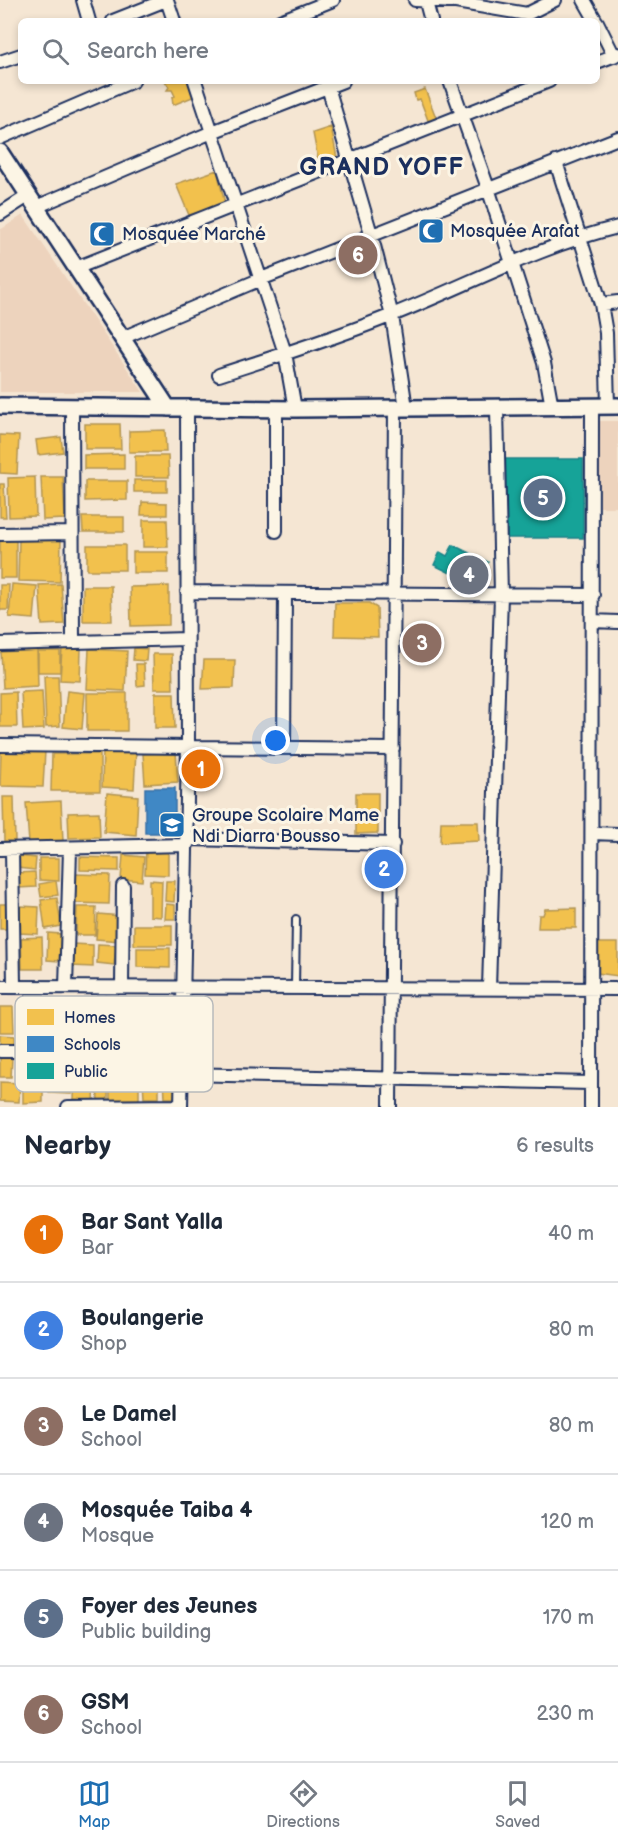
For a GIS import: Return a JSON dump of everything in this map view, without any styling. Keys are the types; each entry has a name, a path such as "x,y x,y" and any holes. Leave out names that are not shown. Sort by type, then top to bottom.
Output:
{"street":[{"path":"83,0 88,18"},
{"path":"121,18 166,0 173,18"},
{"path":"288,18 333,0"},
{"path":"430,18 421,1 456,1 522,18 555,0"},
{"path":"584,0 595,18"},
{"path":"600,27 616,55 600,61"},
{"path":"0,62 18,56"},
{"path":"0,138 127,84"},
{"path":"196,84 285,353 295,409"},
{"path":"0,214 336,84"},
{"path":"451,84 488,188 544,363 552,407"},
{"path":"76,268 541,84"},
{"path":"328,87 371,234 392,316 401,408 395,594 390,1107"},
{"path":"122,338 371,234 618,138"},
{"path":"0,152 168,408"},
{"path":"0,406 295,409 613,406 601,304 556,162"},
{"path":"219,375 392,316 511,262 581,236 618,227"},
{"path":"601,304 618,302"},
{"path":"591,1107 592,406"},
{"path":"72,407 73,642"},
{"path":"184,996 188,747 187,408"},
{"path":"489,988 501,595 497,408"},
{"path":"276,409 276,531"},
{"path":"0,534 72,533"},
{"path":"188,592 593,595"},
{"path":"284,748 285,593"},
{"path":"592,621 618,622"},
{"path":"0,644 187,639"},
{"path":"0,745 393,749"},
{"path":"592,833 618,834"},
{"path":"14,986 6,849 70,849 187,842 393,844"},
{"path":"66,987 70,849"},
{"path":"122,987 123,886"},
{"path":"0,987 618,989"},
{"path":"213,1075 591,1083"},
{"path":"68,1107 181,1107 181,1092"}],"lane":[{"path":"295,987 296,920"}],"shaded area":[{"path":"23,215 143,392 0,392 0,230"},
{"path":"599,421 618,421 618,507 598,507"}],"building: Homes":[{"path":"167,84 190,84 195,96 173,105 172,97 175,96 172,90 167,90 169,87"},
{"path":"425,89 437,120 429,123 420,99 416,100 414,93"},
{"path":"331,127 337,158 319,165 313,133"},
{"path":"217,170 225,204 189,215 176,184"},
{"path":"85,424 120,424 121,449 85,449"},
{"path":"165,430 166,452 129,452 129,431"},
{"path":"0,435 19,436 17,474 0,473"},
{"path":"61,437 63,452 38,455 36,440"},
{"path":"124,454 124,469 84,469 84,455"},
{"path":"135,456 168,456 169,477 135,477"},
{"path":"35,477 36,516 9,517 8,478"},
{"path":"41,477 63,477 65,519 43,520"},
{"path":"134,480 167,480 167,492 134,492"},
{"path":"85,481 127,481 127,500 85,501"},
{"path":"0,484 4,484 6,517 0,517"},
{"path":"142,502 167,503 167,515 141,515"},
{"path":"82,517 124,517 124,532 83,532"},
{"path":"143,520 167,520 168,547 143,547"},
{"path":"0,539 16,539 16,578 0,578"},
{"path":"19,539 61,540 60,582 18,581"},
{"path":"87,545 125,545 125,570 87,570"},
{"path":"133,552 168,552 168,573 133,573"},
{"path":"12,584 37,586 34,619 9,617"},
{"path":"61,584 64,624 42,625 39,585"},
{"path":"0,585 9,585 8,610 0,610"},
{"path":"83,586 111,586 112,621 83,621"},
{"path":"169,586 169,625 131,626 130,587"},
{"path":"335,603 369,603 377,608 378,637 334,636"},
{"path":"62,648 81,649 80,681 60,680"},
{"path":"134,648 147,649 146,661 133,660"},
{"path":"89,649 127,651 125,691 87,689"},
{"path":"37,650 38,686 3,688 1,652"},
{"path":"38,651 60,651 60,672 38,672"},
{"path":"153,654 172,654 173,689 154,689"},
{"path":"204,660 235,660 234,688 202,689"},
{"path":"136,664 144,664 145,685 137,686"},
{"path":"44,676 58,676 60,726 46,727"},
{"path":"42,691 44,729 23,730 21,692"},
{"path":"67,691 85,693 82,729 63,727"},
{"path":"16,692 17,727 0,727 0,693"},
{"path":"87,693 127,693 127,731 87,731"},
{"path":"155,693 174,693 175,728 155,728"},
{"path":"1,749 45,751 43,787 0,786"},
{"path":"103,750 136,751 134,789 102,787"},
{"path":"176,752 178,782 145,784 143,754"},
{"path":"52,754 100,754 100,791 51,791"},
{"path":"107,793 138,796 136,835 104,832"},
{"path":"356,793 378,793 378,833 356,834"},
{"path":"3,797 14,797 15,841 4,841"},
{"path":"61,801 63,841 29,843 26,803"},
{"path":"99,812 100,837 69,838 68,813"},
{"path":"441,822 478,822 479,841 440,843"},
{"path":"146,849 168,850 168,875 145,874"},
{"path":"123,855 144,857 142,881 121,879"},
{"path":"18,856 36,858 35,870 17,868"},
{"path":"80,857 119,858 119,871 80,870"},
{"path":"39,858 59,858 59,881 39,880"},
{"path":"35,872 36,887 18,888 17,873"},
{"path":"74,874 110,875 109,904 74,903"},
{"path":"150,880 162,881 161,917 150,916"},
{"path":"56,881 58,895 41,897 39,884"},
{"path":"166,881 175,881 174,902 165,901"},
{"path":"57,898 61,926 45,929 41,900"},
{"path":"0,904 7,904 7,929 0,929"},
{"path":"166,904 175,905 175,919 165,919"},
{"path":"20,906 39,907 38,934 19,933"},
{"path":"77,907 96,907 95,935 76,935"},
{"path":"576,908 576,928 538,928 539,915 543,915 545,909"},
{"path":"98,914 122,916 120,941 96,939"},
{"path":"134,925 172,925 172,945 134,945"},
{"path":"48,933 61,934 59,961 47,960"},
{"path":"42,937 43,969 22,969 21,938"},
{"path":"596,943 618,943 618,976 597,973"},
{"path":"72,944 93,945 93,967 71,966"},
{"path":"98,944 116,945 114,965 97,963"},
{"path":"137,948 170,948 170,968 137,967"},
{"path":"0,1007 13,1007 14,1032 0,1032"},
{"path":"0,1035 14,1036 14,1047 0,1047"},
{"path":"0,1057 12,1058 11,1077 0,1077"},
{"path":"0,1082 15,1083 15,1092 20,1092 19,1102 0,1101"},
{"path":"23,1092 43,1092 43,1102 23,1103"},
{"path":"49,1092 71,1092 71,1094"},
{"path":"74,1092 94,1092 94,1101 74,1099"},
{"path":"98,1092 108,1092 108,1100 98,1100"},
{"path":"110,1092 139,1092 139,1100 110,1100"},
{"path":"144,1092 159,1092 159,1098 144,1098"},
{"path":"165,1092 176,1092 176,1098 165,1098"}],"building: Schools":[{"path":"145,788 175,788 175,833 145,833"}],"building: Public":[{"path":"504,459 583,459 583,538 504,538"},
{"path":"453,545 488,562 477,586 434,565 440,552 447,556"}],"place":[{"name":"Mosquée Arafat","path":"431,231"},
{"name":"Mosquée Marché","path":"102,234"},
{"name":"GSM","path":"358,255"},
{"name":"Foyer des Jeunes","path":"543,498"},
{"name":"Mosquée Taiba 4","path":"469,575"},
{"name":"Le Damel","path":"422,643"},
{"name":"Bar Sant Yalla","path":"201,769"},
{"name":"Groupe Scolaire Mame Ndi Diarra Bousso","path":"172,825"},
{"name":"Boulangerie","path":"384,869"}],"district":[{"name":"GRAND YOFF","path":"382,167"}]}
